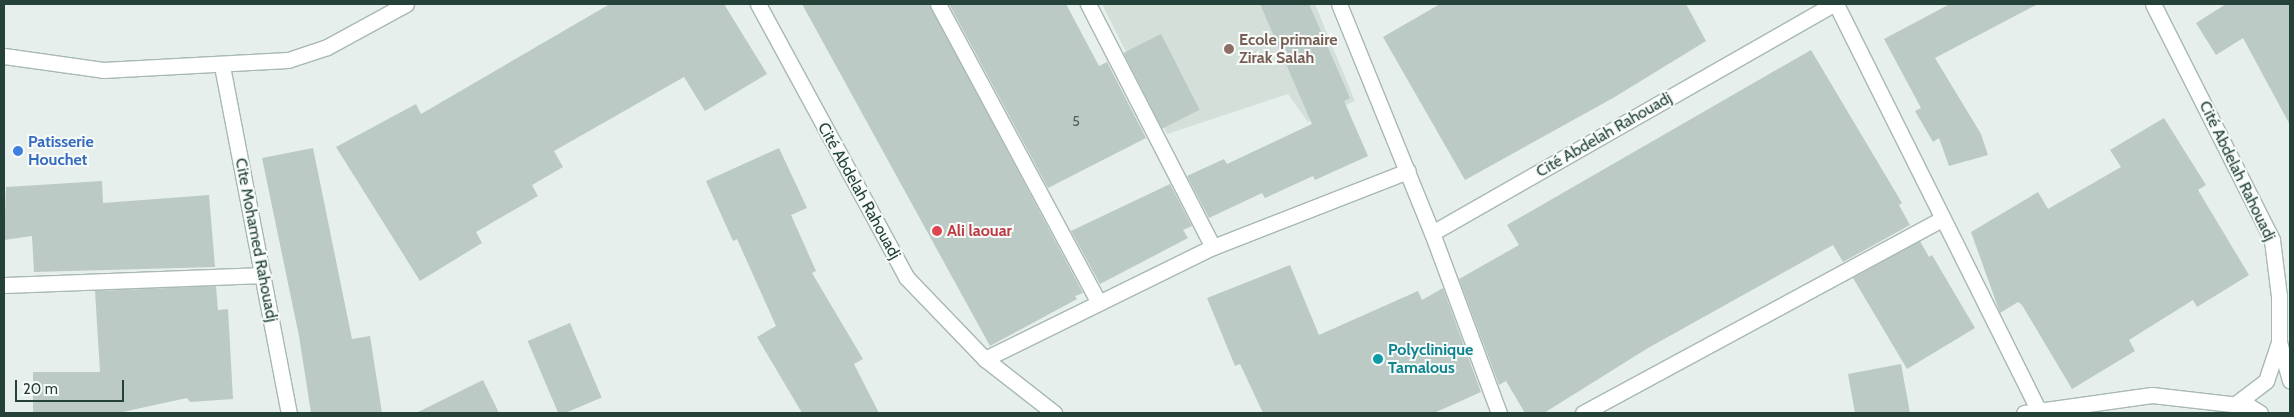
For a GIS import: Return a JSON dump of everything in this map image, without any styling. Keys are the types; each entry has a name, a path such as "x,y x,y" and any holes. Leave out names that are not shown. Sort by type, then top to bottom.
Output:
{"street":[{"path":"4,56 103,70 222,66 307,56 406,4"},
{"name":"Cité Abdelah Rahouadj","path":"758,4 906,277 985,359 1054,413"},
{"path":"938,4 1098,301"},
{"path":"1088,4 1213,247"},
{"name":"Cité Abdelah Rahouadj","path":"1432,233 1834,4 1942,218 2031,412 2152,394 2235,404 2266,381 2279,342 2279,296 2272,240 2153,4"},
{"path":"1345,6 1499,413"},
{"name":"Cite Mohamed Rahouadj","path":"222,66 289,413"},
{"path":"985,359 1098,301 1213,247 1408,171"},
{"path":"1583,413 1942,218"},
{"path":"4,284 263,275"},
{"path":"2279,342 2290,380"},
{"path":"2235,404 2249,406 2260,413"}],"shaded area":[{"name":"Ecole primaire Zirak Salah","path":"1102,4 1315,4 1355,101 1308,122 1288,94 1167,134"}],"building":[{"path":"610,4 724,4 767,74 705,111 684,77 554,151 563,167 532,185 538,196 476,232 482,243 420,281 336,147 416,104 421,114"},
{"path":"802,4 929,4 1083,293 1075,296 1077,299 990,346"},
{"path":"949,4 1066,4 1099,66 1107,62 1146,138 1048,188"},
{"path":"1260,4 1309,4 1350,98 1344,101 1368,156 1315,180 1313,176 1265,198 1262,193 1209,218 1187,176 1224,159 1227,164 1312,124"},
{"path":"1440,4 1686,4 1706,41 1613,98 1465,180 1383,37"},
{"path":"1950,4 2038,4 1935,58 1981,134 1988,155 1949,166 1939,138 1933,142 1915,111 1921,108 1884,39"},
{"path":"2226,4 2290,4 2290,125 2243,38 2216,55 2196,23"},
{"path":"1161,34 1200,110 1162,129 1124,53"},
{"path":"1811,50 1902,203 1899,205 1910,225 1843,262 1833,245 1648,348 1544,413 1525,413 1506,381 1499,385 1459,279 1519,245 1507,225"},
{"path":"2164,118 2206,185 2198,190 2249,275 2197,307 2193,300 2129,340 2135,351 2072,389 2022,305 2018,302 2000,313 1971,232 2038,192 2048,209 2121,167 2110,150"},
{"path":"313,148 352,339 370,336 382,413 311,413 299,336 262,158"},
{"path":"779,148 807,208 791,215 816,271 812,273 863,359 854,364 879,413 802,413 757,337 776,326 737,239 733,241 706,181"},
{"path":"102,181 103,203 209,195 215,267 34,272 32,236 4,240 6,187"},
{"path":"1170,184 1192,226 1183,230 1188,238 1100,284 1071,231"},
{"path":"1920,241 1929,257 1932,255 1975,328 1907,369 1853,278"},
{"path":"1290,265 1319,335 1418,291 1422,300 1443,288 1481,392 1434,413 1263,413 1240,364 1235,366 1207,298"},
{"path":"216,286 218,310 228,309 233,399 190,402 187,398 118,413 33,413 33,372 100,372 95,291"},
{"path":"570,323 602,398 565,413 558,413 528,341"},
{"path":"1901,364 1910,413 1855,413 1848,374"},
{"path":"483,380 499,413 416,413"}],"place":[{"name":"Ecole primaire Zirak Salah","path":"1229,49"},
{"name":"Patisserie Houchet","path":"18,151"},
{"name":"Ali laouar","path":"937,231"},
{"name":"Polyclinique Tamalous","path":"1378,359"}]}
